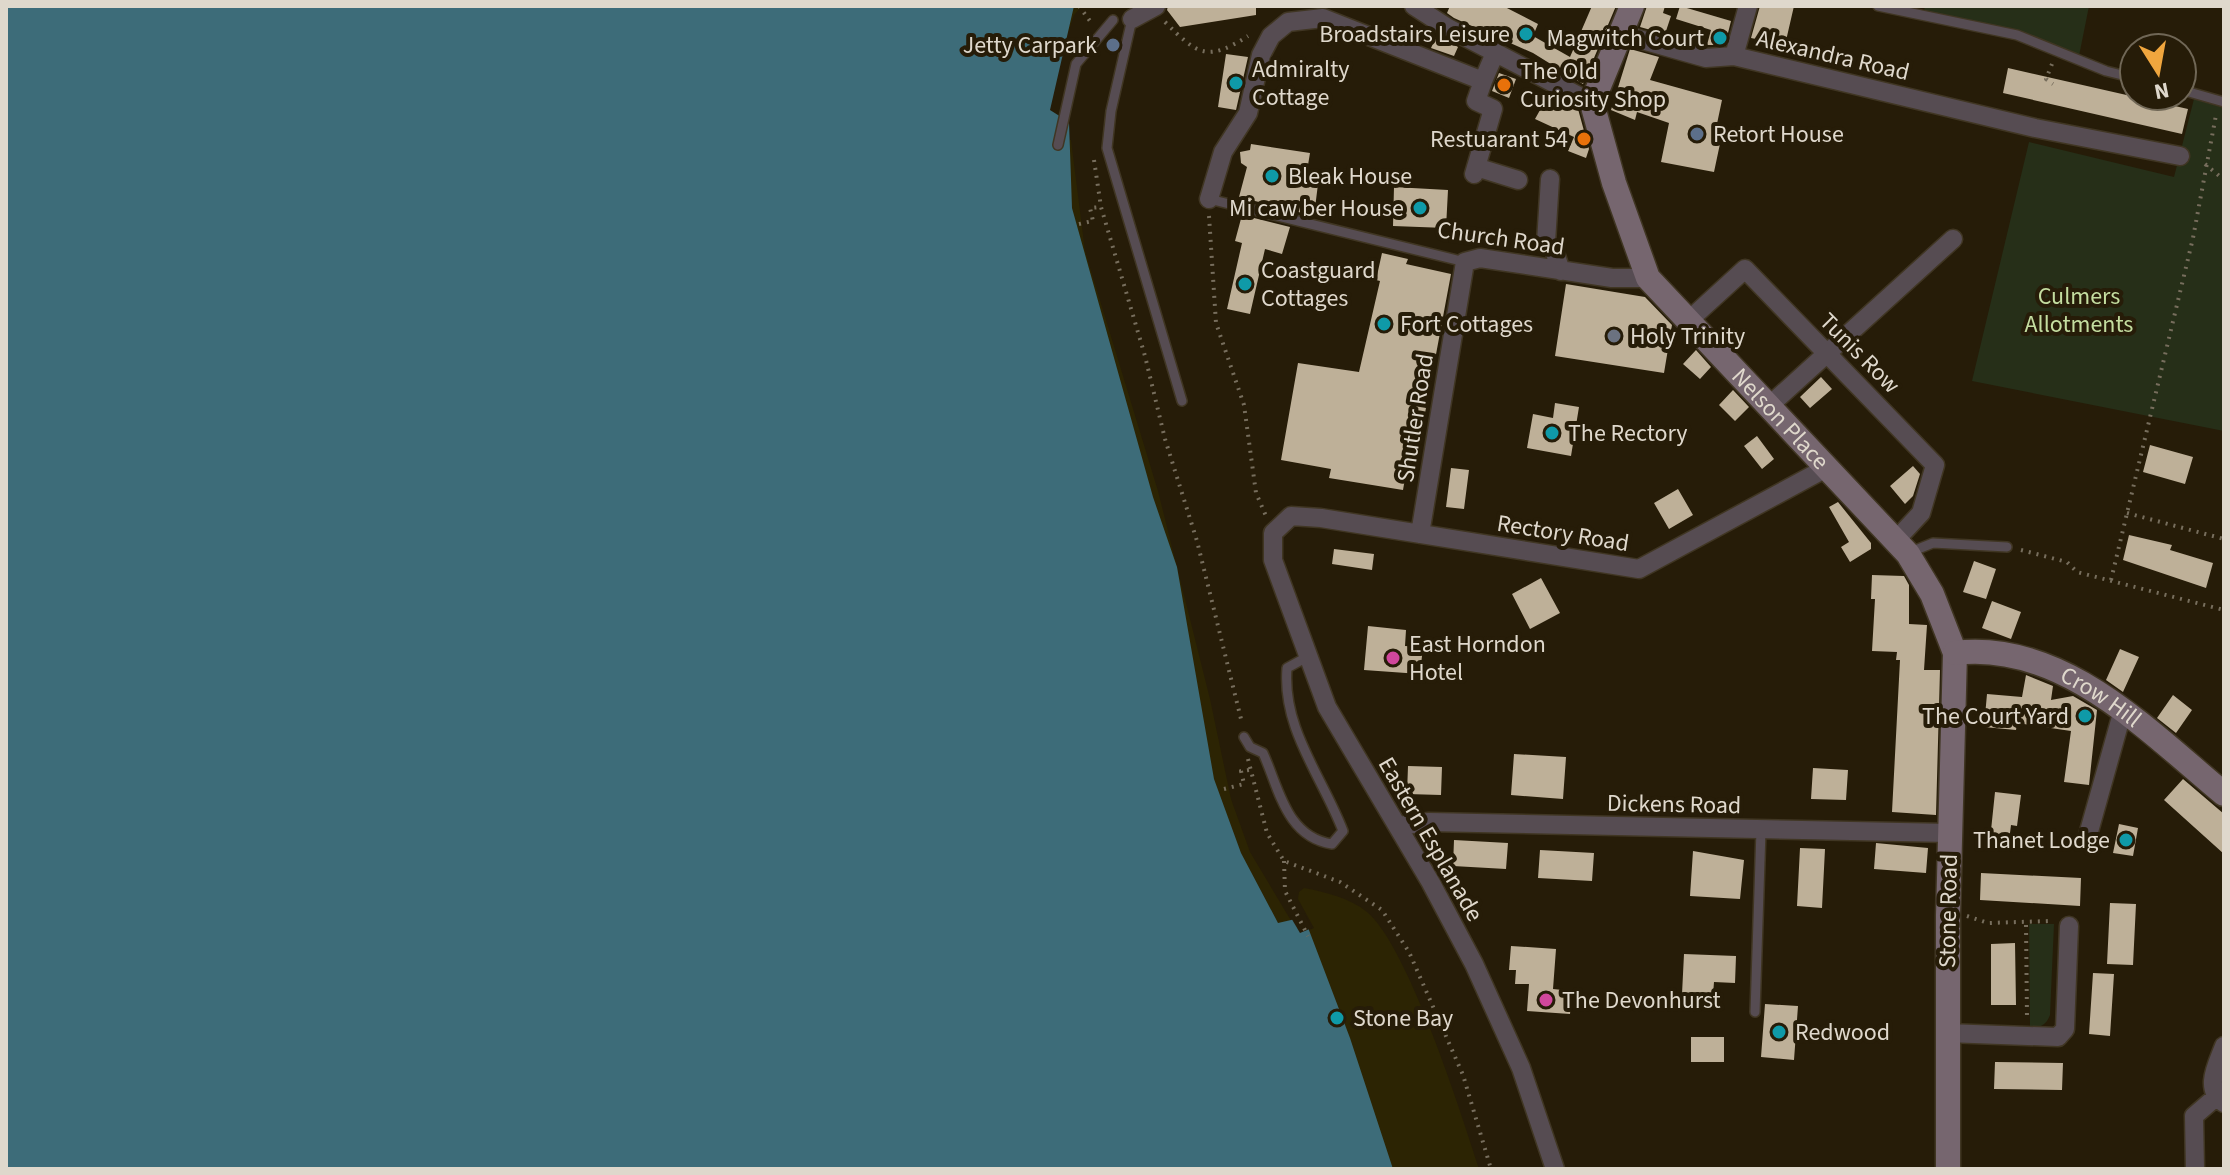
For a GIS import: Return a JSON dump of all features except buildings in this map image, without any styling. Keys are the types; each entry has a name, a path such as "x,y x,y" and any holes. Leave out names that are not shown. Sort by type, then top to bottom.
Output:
{"main road":[{"path":"1592,103 1632,6"},
{"name":"Nelson Place","path":"1592,103 1614,183 1648,278 1902,547 1932,594 1955,653"},
{"name":"Crow Hill","path":"1955,653 1984,650 2084,682 2123,710 2224,794"},
{"name":"Stone Road","path":"1948,1169 1949,833 1955,653"}],"street":[{"path":"1414,6 1495,53 1592,103"},
{"path":"1734,56 1748,6"},
{"path":"1132,19 1158,12"},
{"path":"1209,199 1223,152 1248,113 1261,55 1271,36 1288,22 1323,18 1483,81"},
{"name":"Alexandra Road","path":"1621,34 1706,58 1734,56 2035,128 2180,156"},
{"path":"1495,53 1476,101 1493,109 1475,170 1518,180"},
{"path":"1550,179 1546,242 1554,250 1561,271"},
{"path":"1769,406 1953,239"},
{"name":"Church Road","path":"1465,262 1480,258 1612,278 1648,278"},
{"name":"Shutler Road","path":"1420,534 1465,262"},
{"name":"Tunis Row","path":"1687,322 1745,269 1935,465 1921,513 1902,547"},
{"name":"Rectory Road","path":"1273,533 1291,516 1639,569 1828,467"},
{"name":"Eastern Esplanade","path":"1273,533 1273,560 1327,707 1398,826 1474,964 1516,1055 1555,1169"},
{"path":"2088,835 2123,710"},
{"name":"Dickens Road","path":"1398,826 1429,822 1949,833"},
{"path":"1947,1033 2058,1037 2065,1029 2069,926"},
{"path":"2195,1169 2194,1116 2220,1100 2213,1074 2224,1046"}],"lane":[{"path":"1878,6 2017,35 2118,74"},
{"path":"1132,19 1111,111 1107,148 1182,401"},
{"path":"1058,145 1076,64 1113,20"},
{"path":"2198,95 2221,102"},
{"name":"Church Road","path":"1209,199 1465,262"},
{"path":"1902,547 1933,543 2007,547"},
{"path":"1244,737 1250,747 1263,753 1277,793 1296,822 1314,839 1332,844 1343,831 1328,795 1308,760 1285,693 1287,668 1307,657"},
{"path":"1755,1012 1761,830"}],"path":[{"path":"1079,6 1090,21"},
{"path":"1158,12 1199,52 1220,53 1260,29 1288,22"},
{"path":"2111,580 2193,238 2205,164 2221,102"},
{"path":"1092,148 1101,207 1141,341 1165,439 1197,541 1244,737 1249,770 1267,833 1284,861 1285,891 1308,936"},
{"path":"2180,156 2205,164 2224,180"},
{"path":"1209,199 1216,323 1244,405 1256,493 1273,533"},
{"path":"1079,224 1093,221 1090,208 1101,207"},
{"path":"2127,513 2224,539"},
{"path":"2007,547 2067,562 2077,572 2224,610"},
{"path":"1224,789 1244,784 1241,771 1249,770"},
{"path":"1284,861 1340,882 1382,910 1409,952 1463,1075 1491,1169"},
{"path":"1969,916 1988,923 2026,925"},
{"path":"2027,1035 2026,925 2029,921 2042,921 2069,926"}],"green space":[{"path":"1925,6 2089,6 2079,56 1924,11"},
{"name":"Culmers Allotments","path":"2198,100 2224,108 2224,431 1972,381 2029,142 2174,177 2191,112 2198,112"},
{"path":"2029,924 2054,924 2050,1015 2043,1025 2034,1027 2030,1027"}],"sand":[{"path":"972,6 1082,6 1074,15 1048,92 1047,135 1071,140 1085,251 1158,491 1210,699 1231,799 1250,852 1299,934 1314,928 1298,899 1299,892 1304,888 1353,903 1367,912 1383,931 1416,993 1432,1032 1479,1169 1314,1169"}],"water":[{"path":"6,6 1074,6 1050,110 1069,122 1072,208 1153,497 1177,567 1214,779 1241,853 1278,923 1304,917 1350,1038 1393,1169 6,1169"}],"pier":[{"path":"1304,913 1312,928 1300,933 1290,916"}],"place":[{"name":"Broadstairs Leisure","path":"1526,34"},
{"name":"Magwitch Court","path":"1720,38"},
{"name":"Jetty Carpark","path":"1113,45"},
{"name":"Admiralty Cottage","path":"1236,83"},
{"name":"The Old Curiosity Shop","path":"1504,85"},
{"name":"Retort House","path":"1697,134"},
{"name":"Restuarant 54","path":"1584,139"},
{"name":"Bleak House","path":"1272,176"},
{"name":"Mi caw ber House","path":"1420,208"},
{"name":"Coastguard Cottages","path":"1245,284"},
{"name":"Fort Cottages","path":"1384,324"},
{"name":"Holy Trinity","path":"1614,336"},
{"name":"The Rectory","path":"1552,433"},
{"name":"East Horndon Hotel","path":"1393,658"},
{"name":"The Court Yard","path":"2085,716"},
{"name":"Thanet Lodge","path":"2126,840"},
{"name":"The Devonhurst","path":"1546,1000"},
{"name":"Stone Bay","path":"1337,1018"},
{"name":"Redwood","path":"1779,1032"}]}
